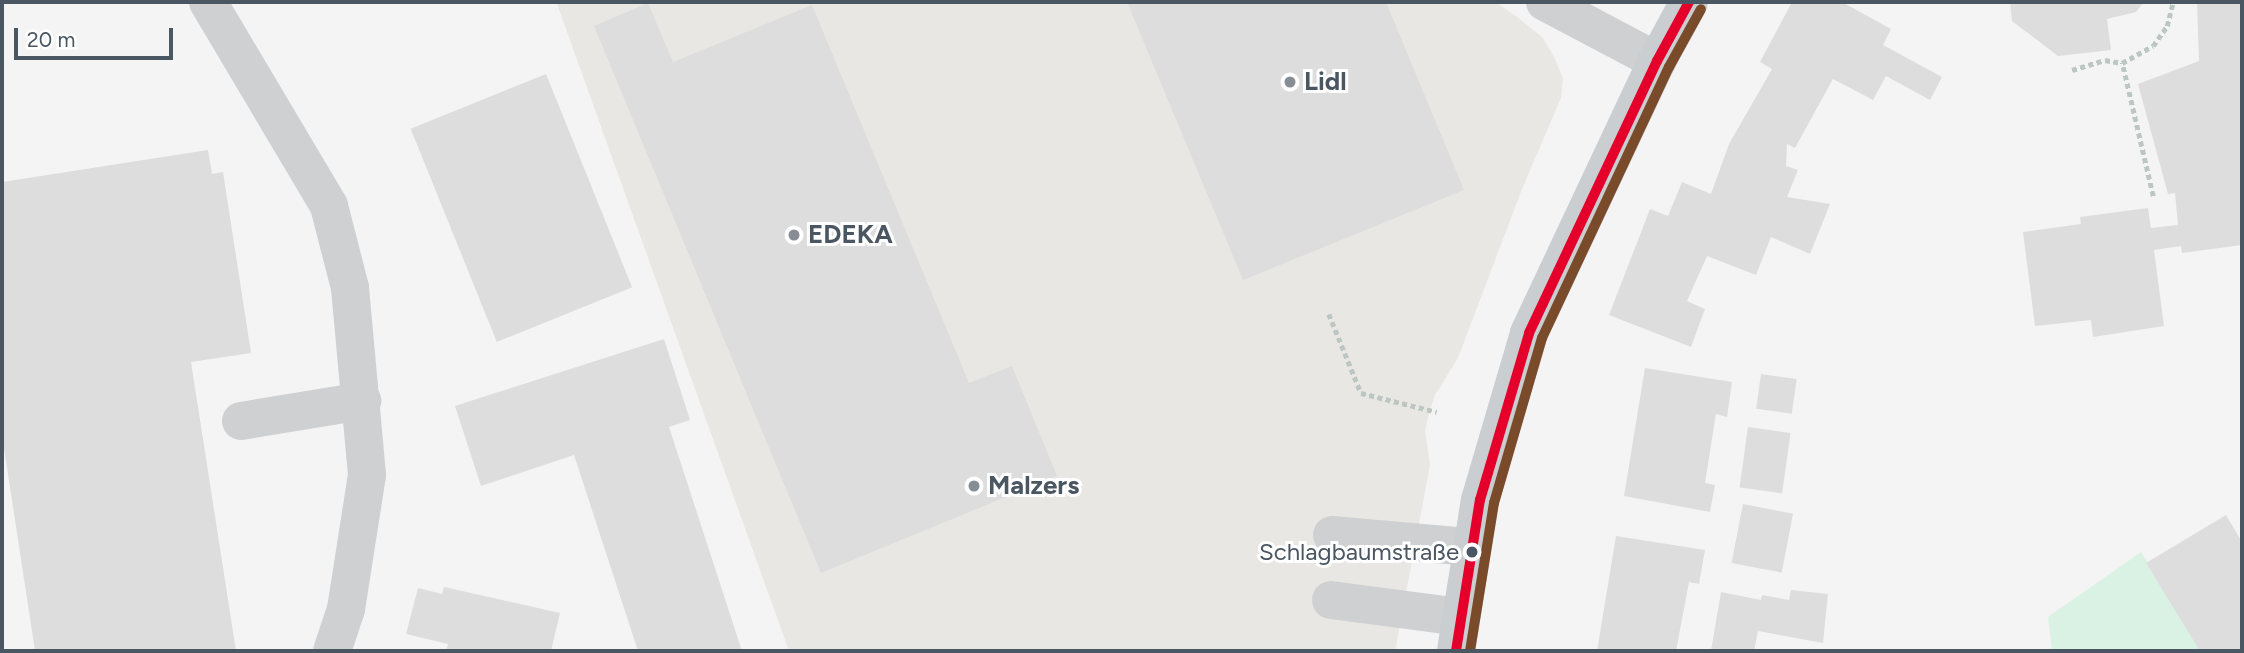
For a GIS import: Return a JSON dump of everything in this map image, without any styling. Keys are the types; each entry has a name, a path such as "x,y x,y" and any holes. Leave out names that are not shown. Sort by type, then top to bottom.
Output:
{"main road":[{"path":"1458,634 1470,547 1500,422 1529,333 1657,61 1689,2"}],"street":[{"path":"208,2 329,206 350,288 367,475 346,609 332,651"},
{"path":"1545,2 1657,61"},
{"path":"241,421 362,401"},
{"path":"1332,535 1470,547"},
{"path":"1331,600 1458,634"}],"path":[{"path":"2072,70 2105,61 2122,63 2153,46 2167,26 2173,2"},
{"path":"2122,63 2153,196"},
{"path":"1329,314 1361,393 1437,412"}],"shaded area":[{"path":"1495,2 1516,16 1543,38 1554,57 1563,78 1561,98 1522,189 1458,358 1435,395 1430,410 1425,430 1430,465 1395,651 789,651 557,4"}],"green space":[{"path":"2141,552 2201,651 2052,651 2048,617"}],"building":[{"name":"Lidl","path":"1127,2 1386,2 1464,190 1243,280"},
{"path":"1792,2 1842,2 1891,29 1883,45 1942,77 1930,100 1886,76 1873,100 1833,79 1795,148 1787,144 1786,166 1798,170 1787,197 1830,204 1810,254 1771,237 1756,275 1707,256 1687,301 1705,309 1691,347 1609,315 1650,209 1668,216 1682,182 1711,194 1729,144 1772,69 1760,62"},
{"path":"2010,2 2144,2 2136,12 2107,19 2111,50 2058,56 2012,21"},
{"path":"2197,2 2242,2 2242,245 2182,253 2181,246 2154,250 2164,326 2093,337 2091,320 2035,326 2023,232 2081,224 2080,217 2148,208 2151,228 2178,225 2175,193 2168,194 2138,84 2199,61"},
{"name":"EDEKA","path":"648,3 673,62 812,5 969,383 1012,366 1057,476 821,573 594,26"},
{"path":"546,74 632,287 497,342 411,129"},
{"path":"208,150 212,174 223,172 251,353 191,362 236,651 35,651 2,435 2,182"},
{"path":"664,339 690,420 669,427 742,651 638,651 574,455 481,486 455,406"},
{"path":"1645,368 1732,382 1727,417 1716,414 1705,483 1715,485 1710,512 1624,496"},
{"path":"1761,374 1797,379 1792,414 1756,409"},
{"path":"1748,427 1791,433 1782,493 1740,487"},
{"path":"1743,504 1793,514 1782,573 1732,563"},
{"path":"2226,515 2242,542 2242,651 2200,651 2146,563"},
{"path":"1616,536 1705,550 1699,584 1689,582 1676,651 1597,651"},
{"path":"444,587 560,613 551,651 446,651 448,644 406,634 418,588 442,594"},
{"path":"1791,590 1828,594 1823,643 1758,631 1754,651 1711,651 1721,592 1761,600 1762,595 1789,600"}],"transit line":[{"path":"1456,651 1480,500 1529,333 1657,61 1689,2"},
{"path":"1470,651 1494,503 1542,338 1669,67 1701,9"}],"place":[{"name":"Lidl","path":"1290,82"},
{"name":"EDEKA","path":"794,235"},
{"name":"Malzers","path":"974,486"},
{"name":"Schlagbaumstraße","path":"1472,552"}]}
